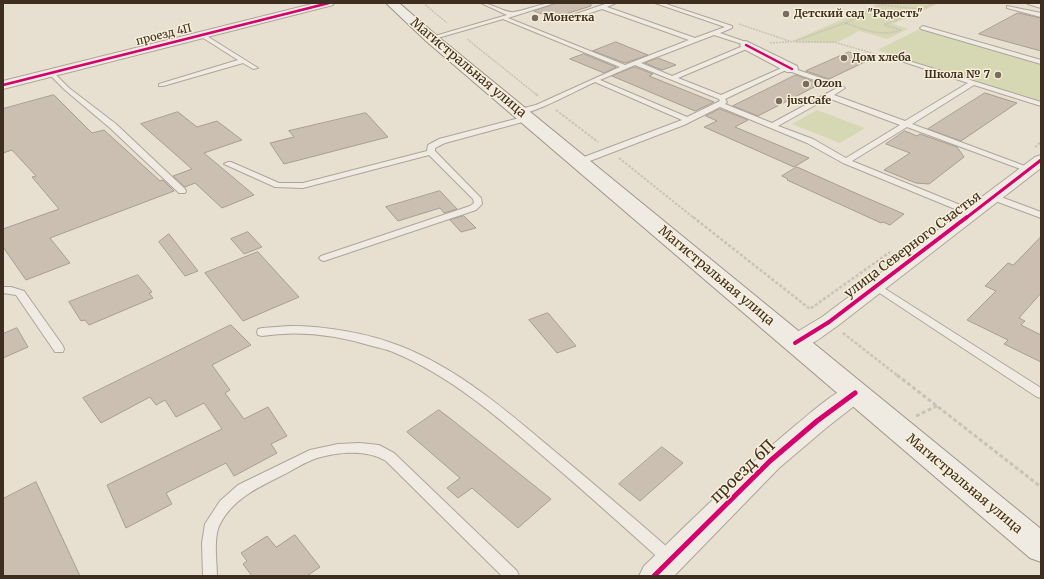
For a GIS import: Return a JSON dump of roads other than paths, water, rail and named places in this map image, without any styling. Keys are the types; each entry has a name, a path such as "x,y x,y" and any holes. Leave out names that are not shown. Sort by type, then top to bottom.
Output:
{"main road":[{"name":"Магистральная улица","path":"392,3 430,38 1041,548"}],"street":[{"name":"проезд 4П","path":"3,85 329,3"},
{"path":"745,44 792,69"},
{"name":"улица Северного Счастья","path":"795,343 829,322 994,197 1028,164"},
{"name":"проезд 6П","path":"662,568 775,457 817,420 855,393"}],"lane":[{"path":"484,3 513,15"},
{"path":"430,38 552,3"},
{"path":"566,19 613,3"},
{"path":"431,152 431,147 442,141 523,115 546,102 595,80 635,63 730,27 658,3"},
{"path":"1030,3 1041,6"},
{"path":"602,7 694,40"},
{"path":"1009,7 1041,15"},
{"path":"504,18 626,67"},
{"path":"923,28 1041,62"},
{"path":"672,78 747,47 745,44 714,33"},
{"path":"202,35 255,68"},
{"path":"161,85 243,61"},
{"path":"907,62 1041,104"},
{"path":"635,63 672,78 772,126 810,141 846,161 972,213"},
{"path":"579,162 688,120 780,70 792,69 841,87 841,90 772,126"},
{"path":"51,73 67,89 114,126 182,191"},
{"path":"595,80 688,120"},
{"path":"846,161 973,83"},
{"path":"829,96 906,124 1028,164"},
{"path":"228,164 278,185 303,186 431,152"},
{"path":"324,258 473,208 478,204 477,198 431,152"},
{"path":"994,197 1041,215"},
{"path":"876,286 1041,394"},
{"path":"3,290 11,290 20,293 59,349"},
{"path":"262,332 292,329 314,330 360,339 397,349 460,384 499,411 591,488 662,568"},
{"path":"210,576 209,543 212,524 225,505 243,489 314,454 338,449 360,448 379,450 390,457 512,576"}],"place":[{"name":"Детский сад \"Радость\"","path":"786,14"},
{"name":"Монетка","path":"535,18"},
{"name":"Дом хлеба","path":"844,58"},
{"name":"Школа № 7","path":"998,75"},
{"name":"Ozon","path":"806,84"},
{"name":"justCafe","path":"779,101"}]}
